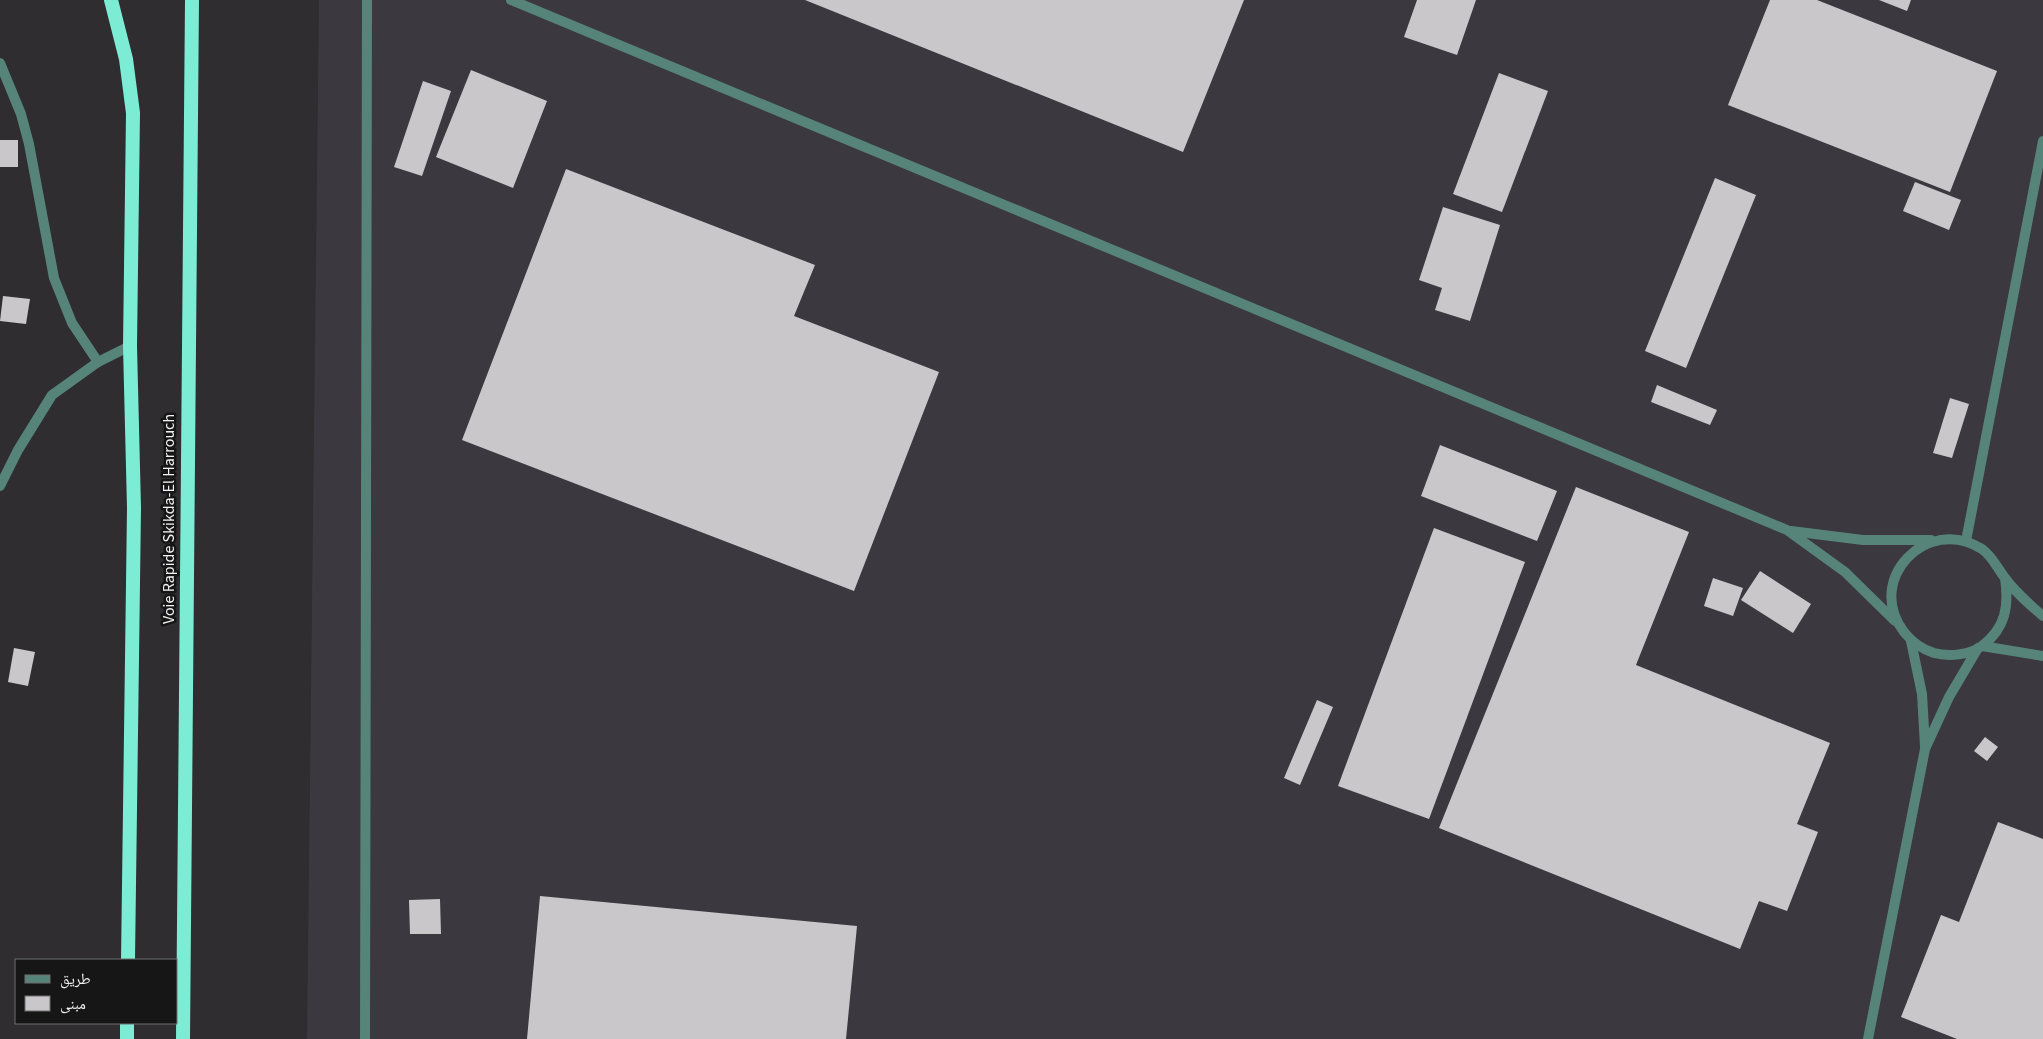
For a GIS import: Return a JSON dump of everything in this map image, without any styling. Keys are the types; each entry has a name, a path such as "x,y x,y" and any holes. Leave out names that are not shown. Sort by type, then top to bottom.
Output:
{"highway":[{"path":"111,0 126,59 133,113 130,346 134,508 128,959"},
{"name":"Voie Rapide Skikda-El Harrouch","path":"183,1039 192,0"},
{"path":"127,1024 127,1039"}],"street":[{"path":"365,1039 367,0"},
{"path":"510,0 1787,530 1845,572 1895,621 1910,640 1926,650 1943,656 1961,654 1980,647 2043,656"},
{"path":"0,63 21,114 29,144 54,278 72,323 98,362"},
{"path":"1966,541 2043,141"},
{"path":"0,486 18,450 52,395 98,362 130,346"},
{"path":"1787,530 1863,540 1953,539 1966,541 1983,549 1996,562 2005,578 2043,616"},
{"path":"1895,621 1891,600 1893,579 1904,560 1914,551 1940,539"},
{"path":"1868,1039 1925,749 1949,697 1980,647 1996,633 2005,616 2008,597 2005,578"},
{"path":"1910,640 1922,694 1925,749"}],"shaded area":[{"path":"319,0 2043,0 2043,1039 307,1039"}],"building":[{"path":"805,0 1244,0 1183,152"},
{"path":"1417,0 1476,0 1457,55 1404,37"},
{"path":"1770,0 1817,0 1997,71 1950,192 1728,105"},
{"path":"1879,0 1911,0 1907,11"},
{"path":"471,70 547,101 513,188 436,157"},
{"path":"1499,73 1548,91 1502,212 1453,194"},
{"path":"423,81 451,91 422,176 394,167"},
{"path":"0,140 18,140 18,167 0,167"},
{"path":"566,169 815,265 794,316 939,372 854,591 462,440"},
{"path":"1715,178 1756,195 1686,368 1645,351"},
{"path":"1915,182 1961,200 1949,230 1903,211"},
{"path":"1443,207 1500,225 1470,321 1435,310 1442,288 1419,280"},
{"path":"3,296 30,299 26,324 0,321"},
{"path":"1657,385 1717,410 1710,425 1651,402"},
{"path":"1950,398 1969,404 1952,458 1933,453"},
{"path":"1440,445 1557,491 1537,541 1421,496"},
{"path":"1576,487 1689,532 1636,665 1830,743 1797,824 1818,832 1787,911 1759,901 1740,949 1439,828"},
{"path":"1434,528 1525,562 1429,819 1338,786"},
{"path":"1760,571 1811,604 1793,633 1741,600"},
{"path":"1713,578 1743,588 1733,616 1704,606"},
{"path":"14,648 35,652 28,686 8,682"},
{"path":"1317,700 1333,707 1300,785 1284,778"},
{"path":"1985,737 1998,747 1987,761 1974,751"},
{"path":"1998,822 2043,839 2043,1039 1957,1039 1901,1017 1941,915 1959,922"},
{"path":"540,896 857,926 846,1039 527,1039"},
{"path":"440,899 441,934 410,934 409,900"}]}
